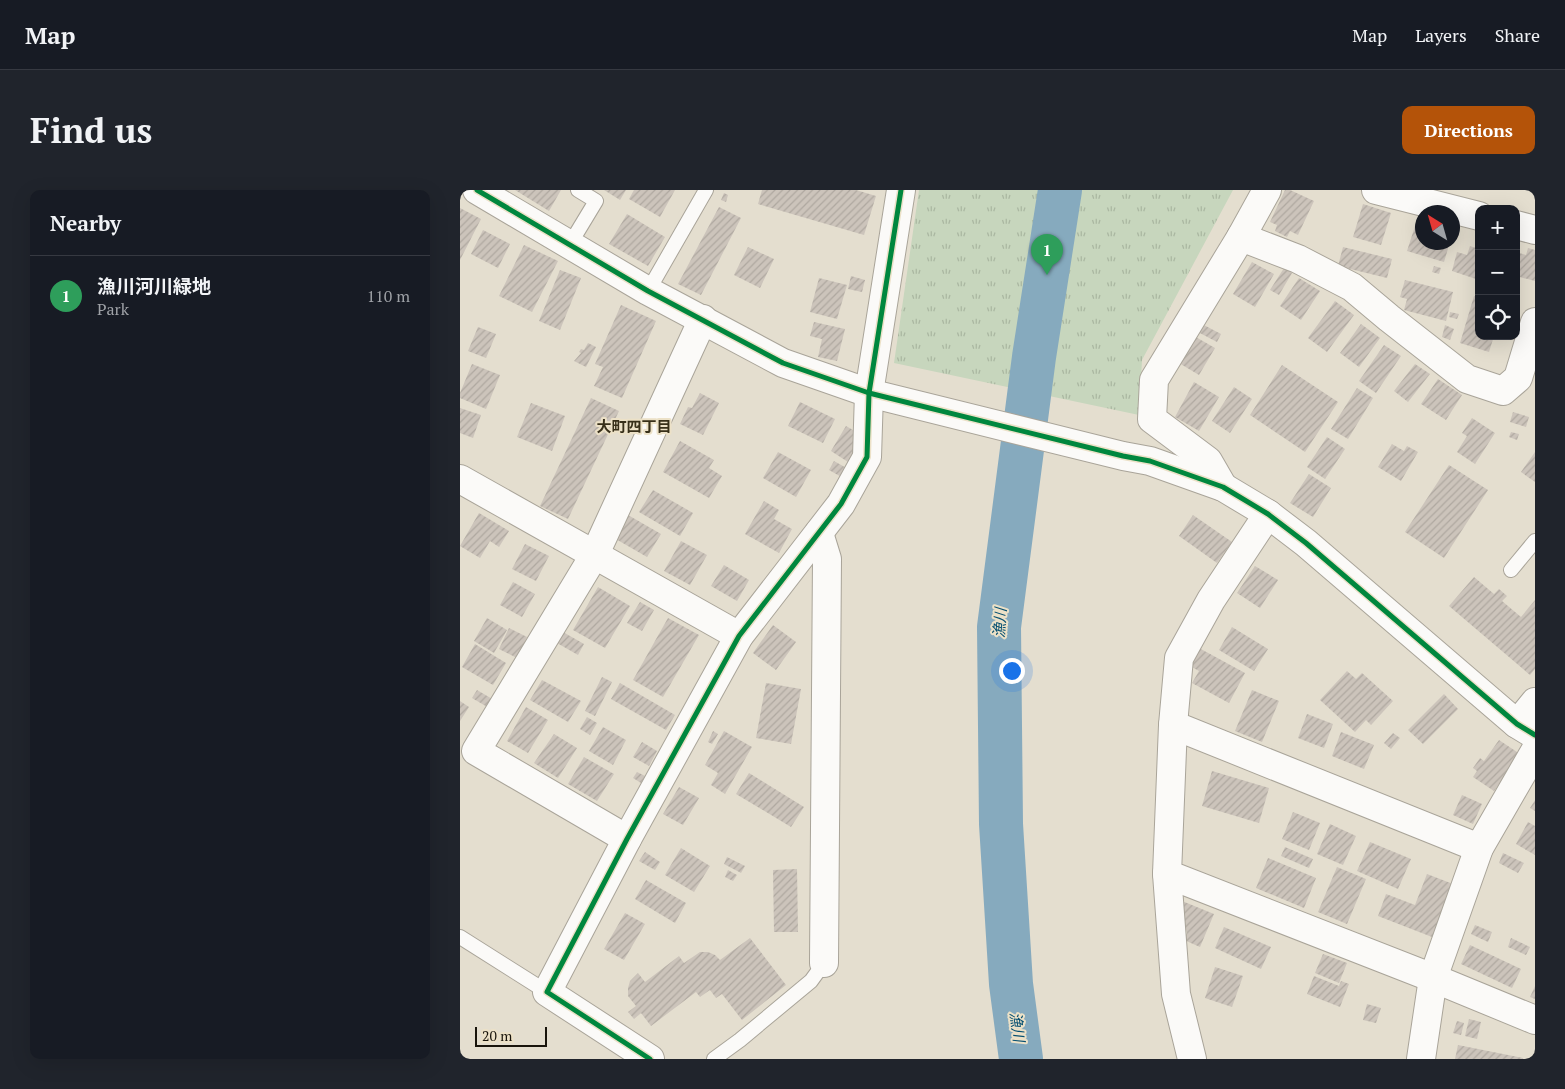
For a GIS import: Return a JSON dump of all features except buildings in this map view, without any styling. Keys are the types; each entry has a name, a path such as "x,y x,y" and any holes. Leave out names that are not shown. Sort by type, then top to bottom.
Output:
{"street":[{"path":"477,190 648,291 783,363 869,393 1150,461 1223,487 1268,514 1306,543 1526,730 1535,702"},
{"path":"650,1059 547,992 627,839 739,636 841,504 867,457 869,393 901,190"},
{"path":"1223,487 1208,461 1152,418 1154,380 1241,237 1267,190"},
{"path":"1376,190 1475,215"},
{"path":"1520,226 1535,230"},
{"path":"1241,237 1298,259 1352,287 1467,379 1503,391 1518,378 1535,322"},
{"path":"627,839 476,751 595,554 703,319"},
{"path":"460,480 739,636"},
{"path":"1192,1059 1176,994 1167,874 1173,724 1179,658 1211,600 1268,514"},
{"path":"820,533 827,559 824,963"},
{"path":"1173,724 1479,848"},
{"path":"1421,1059 1433,978 1479,848 1535,751"},
{"path":"1167,874 1535,1020"}],"lane":[{"path":"570,244 596,200 578,190"},
{"path":"648,291 706,190"},
{"path":"1511,570 1535,541"},
{"path":"460,937 547,992"},
{"path":"714,1059 811,981 824,963"}],"green space":[{"path":"919,190 1233,190 1142,360 1139,415 894,363"}],"waterway":[{"name":"漁川","path":"1021,1059 1011,984 1001,824 999,627 1034,357 1060,190"}],"cycle path":[{"path":"477,190 648,291 783,363 869,393 1150,461 1223,487 1268,514 1306,543 1517,724 1535,735"},
{"path":"650,1059 547,992 627,839 739,636 841,504 867,457 869,393 901,190"}],"place":[{"name":"漁川河川緑地","path":"1047,275"}],"district":[{"name":"大町四丁目","path":"634,427"}]}
